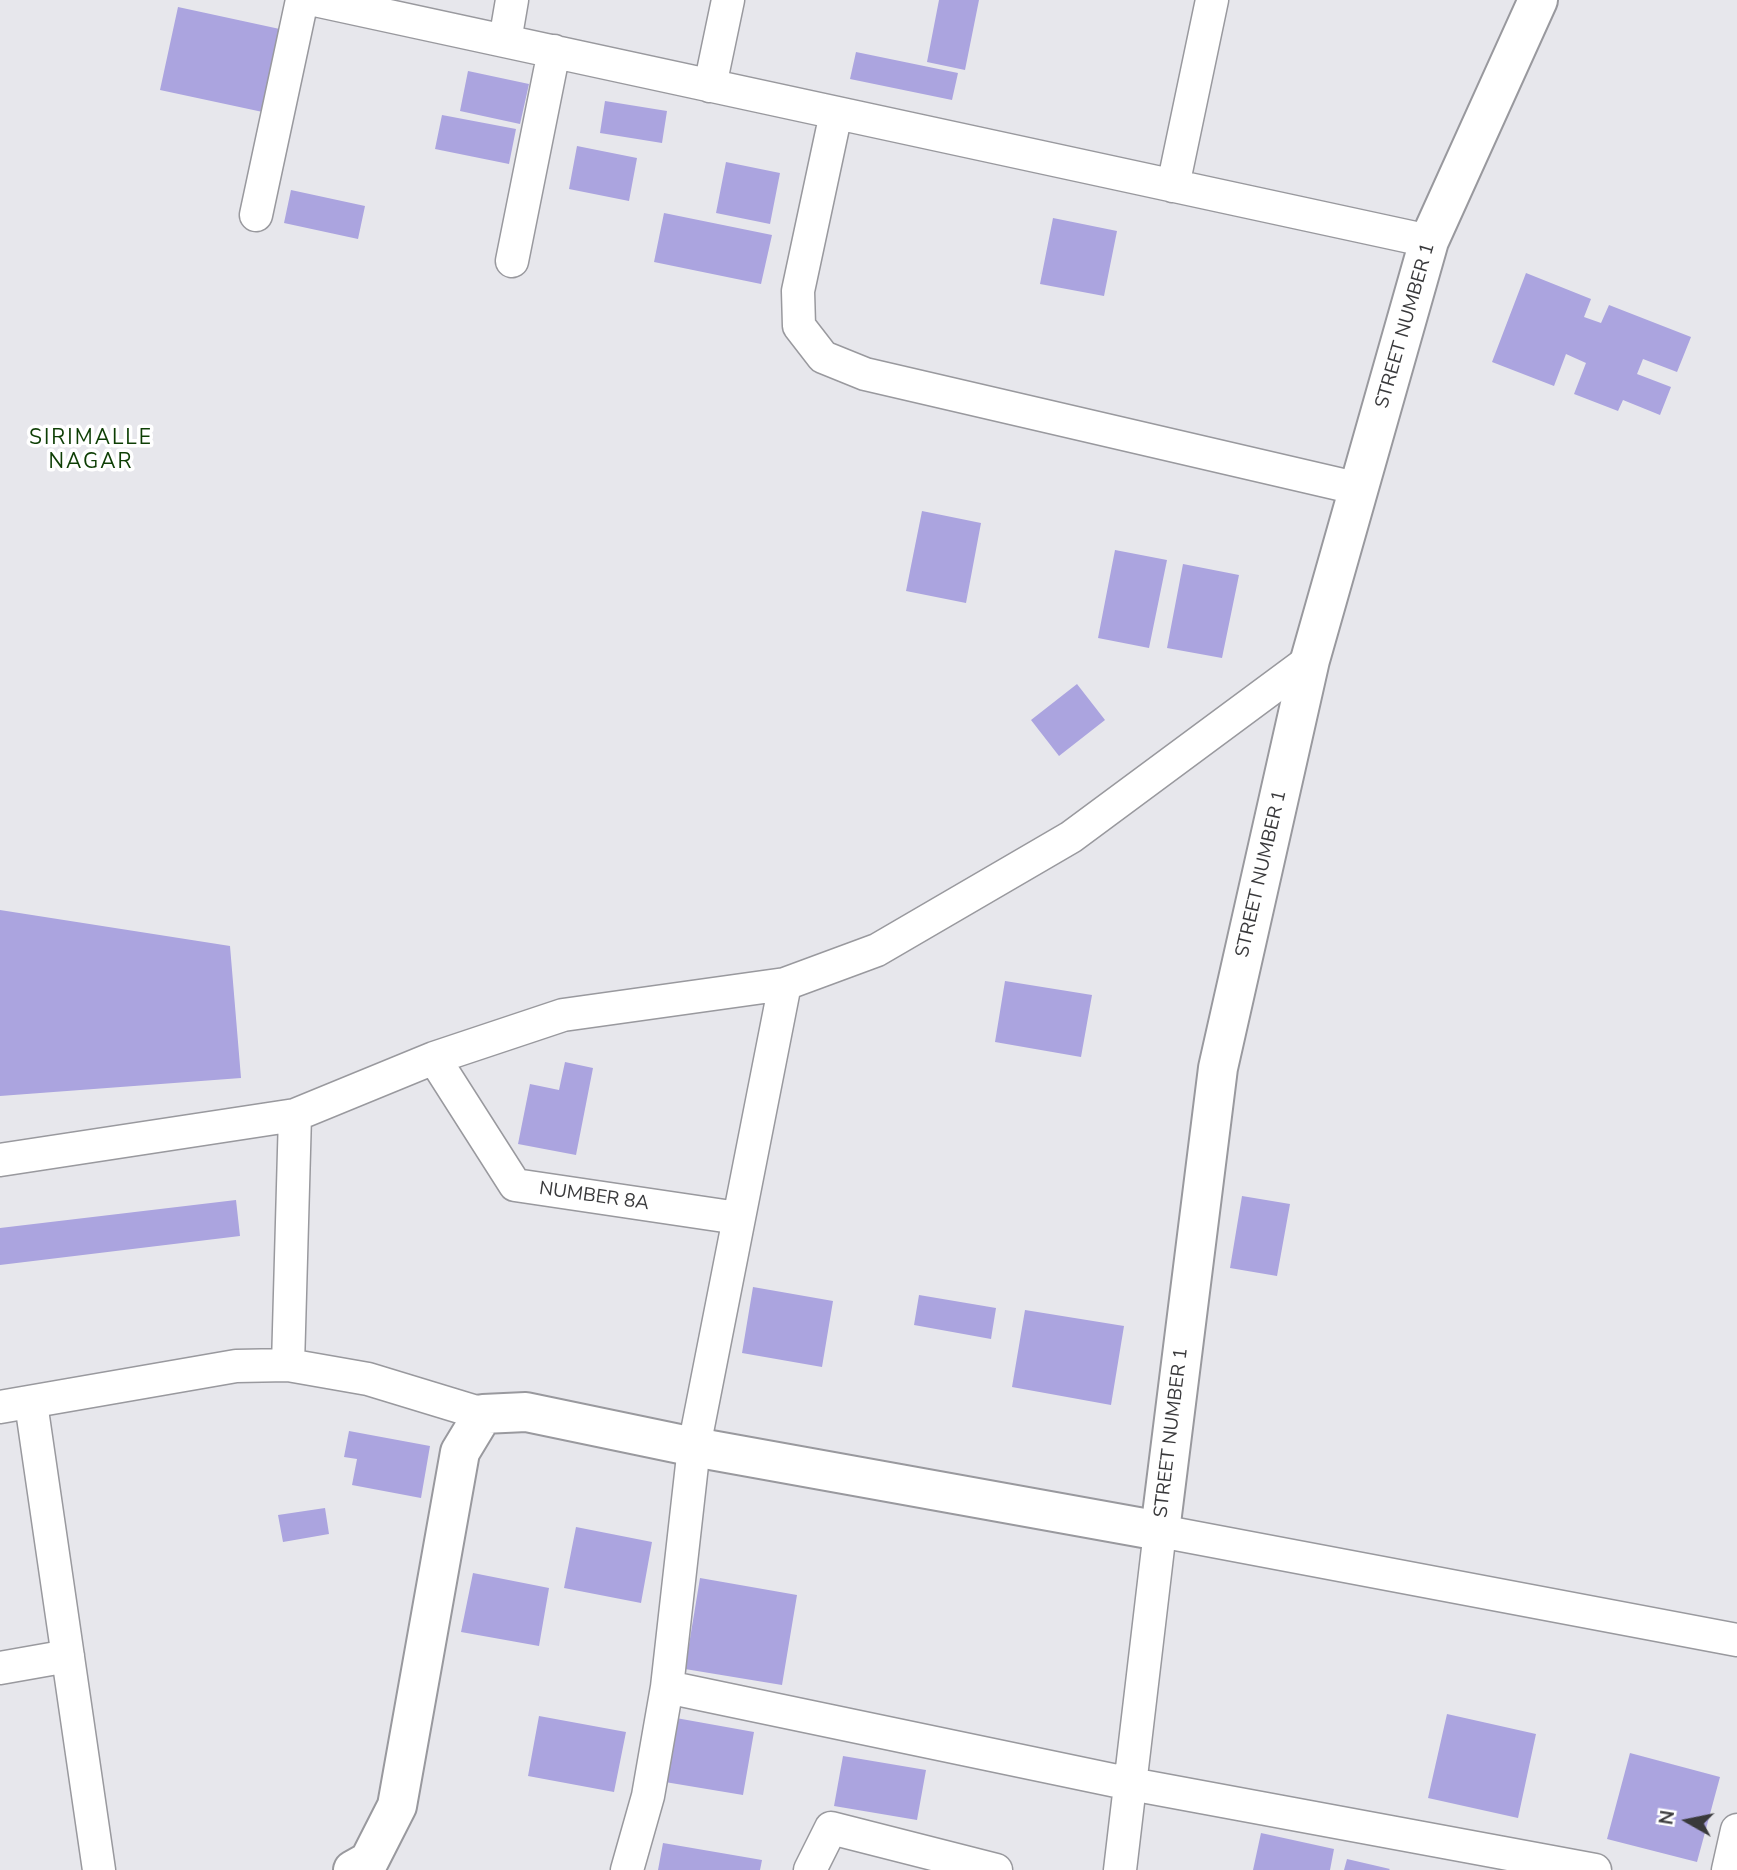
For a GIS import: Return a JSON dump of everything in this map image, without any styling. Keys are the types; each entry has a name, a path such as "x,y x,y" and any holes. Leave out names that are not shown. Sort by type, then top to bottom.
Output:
{"street":[{"path":"257,215 302,0"},
{"path":"315,0 1429,241"},
{"path":"505,41 512,0"},
{"path":"710,86 727,0"},
{"path":"1173,186 1212,0"},
{"name":"STREET NUMBER 1","path":"1120,1870 1218,1068 1310,660 1429,241 1538,0"},
{"path":"512,261 554,51"},
{"path":"836,113 798,291 799,326 823,357 865,374 1360,489"},
{"path":"0,1160 295,1115 434,1058 563,1015 785,984 877,950 1071,837 1310,660"},
{"path":"626,1870 648,1796 667,1687 694,1447 785,984"},
{"name":"NUMBER 8A","path":"434,1058 515,1185 738,1218"},
{"path":"288,1366 295,1115"},
{"path":"0,1407 236,1366 288,1366 368,1379 483,1414 526,1412 694,1447 1160,1531 1737,1640"},
{"path":"31,1403 99,1870"},
{"path":"353,1870 369,1861 397,1806 460,1452 483,1414"},
{"path":"0,1668 68,1656"},
{"path":"667,1687 1132,1784 1595,1870"},
{"path":"810,1870 831,1828 996,1870"},
{"path":"1728,1870 1737,1830"}],"building":[{"path":"939,0 979,0 965,70 927,62"},
{"path":"178,7 289,31 272,114 160,90"},
{"path":"856,52 958,73 952,100 850,79"},
{"path":"468,71 529,84 520,124 460,111"},
{"path":"605,101 667,111 662,143 600,133"},
{"path":"442,115 516,129 509,164 435,149"},
{"path":"577,146 637,158 629,201 569,189"},
{"path":"726,162 780,173 770,224 716,213"},
{"path":"291,190 365,206 358,239 284,223"},
{"path":"664,213 772,235 761,284 654,262"},
{"path":"1053,218 1117,231 1104,296 1040,284"},
{"path":"1526,273 1591,299 1584,317 1601,323 1609,305 1691,337 1677,372 1643,359 1637,374 1671,387 1660,415 1623,400 1618,411 1574,394 1586,363 1566,354 1554,386 1492,362"},
{"path":"922,511 981,523 966,603 906,591"},
{"path":"1115,550 1167,560 1149,648 1098,638"},
{"path":"1183,564 1239,575 1222,658 1167,648"},
{"path":"1077,684 1105,720 1059,756 1031,720"},
{"path":"0,910 230,946 241,1078 0,1096"},
{"path":"1005,981 1092,995 1081,1057 995,1042"},
{"path":"565,1062 593,1068 576,1155 518,1144 530,1084 559,1090"},
{"path":"1242,1196 1290,1204 1277,1276 1230,1268"},
{"path":"236,1200 240,1236 0,1265 0,1228"},
{"path":"753,1287 833,1301 822,1367 742,1353"},
{"path":"919,1295 996,1308 991,1339 914,1325"},
{"path":"1025,1310 1124,1326 1111,1405 1012,1387"},
{"path":"349,1431 430,1446 421,1498 352,1485 357,1459 344,1457"},
{"path":"325,1508 329,1534 283,1542 278,1515"},
{"path":"576,1527 652,1542 641,1603 564,1588"},
{"path":"473,1573 549,1588 539,1646 461,1632"},
{"path":"700,1578 797,1595 782,1685 685,1669"},
{"path":"1447,1714 1536,1734 1518,1818 1428,1798"},
{"path":"539,1716 626,1732 614,1792 528,1776"},
{"path":"676,1718 754,1732 743,1795 665,1782"},
{"path":"1630,1753 1720,1777 1697,1862 1607,1839"},
{"path":"843,1756 926,1770 917,1820 834,1806"},
{"path":"1261,1833 1334,1849 1330,1870 1253,1870"},
{"path":"663,1843 762,1860 760,1870 658,1870"},
{"path":"1347,1859 1390,1869 1344,1870"}],"district":[{"name":"SIRIMALLE NAGAR","path":"91,451"}]}
